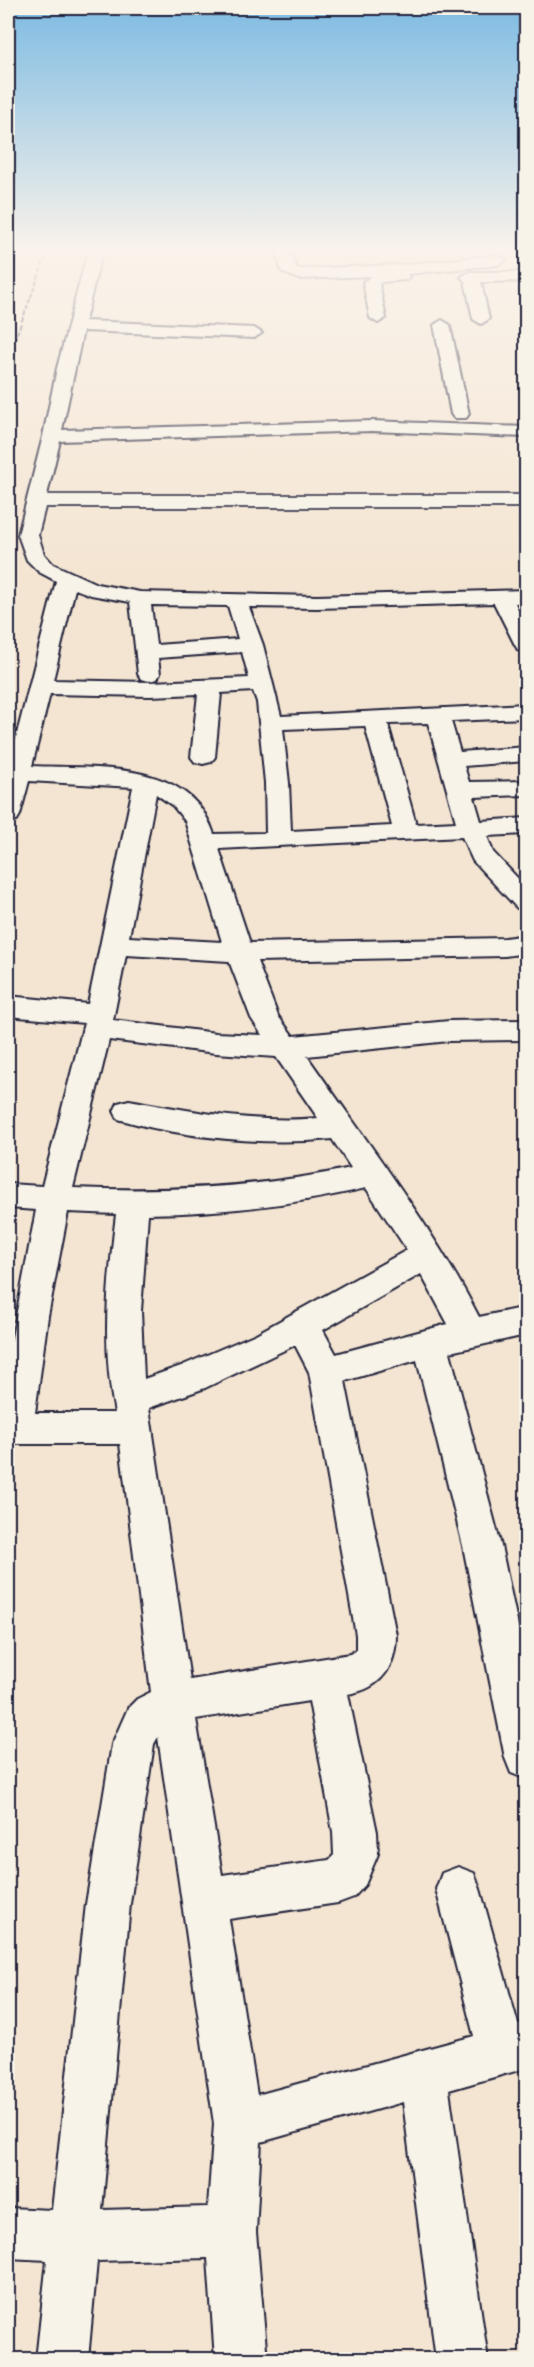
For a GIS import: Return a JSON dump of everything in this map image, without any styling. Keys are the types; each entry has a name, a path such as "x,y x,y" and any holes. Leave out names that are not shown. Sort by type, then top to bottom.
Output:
{"street":[{"path":"67,361 52,436 28,535 29,546 34,556 46,568 67,579 91,588 140,598 316,602 526,596"},
{"path":"449,361 460,414"},
{"path":"372,426 400,417 460,414 501,418 526,430"},
{"path":"52,436 372,426 526,430"},
{"path":"36,501 526,501"},
{"path":"8,815 67,579"},
{"path":"501,597 524,636"},
{"path":"140,598 150,689"},
{"path":"237,601 263,684 271,723 277,783 279,840"},
{"path":"146,652 252,645"},
{"path":"40,687 150,689 263,684"},
{"path":"203,757 210,687"},
{"path":"271,723 526,711"},
{"path":"437,716 471,829 482,855 526,902"},
{"path":"375,718 406,832"},
{"path":"450,760 526,754"},
{"path":"18,773 121,777 163,788 182,801 196,820 240,953 265,1018 427,1255 469,1332"},
{"path":"146,782 99,1021 54,1199 11,1429 133,1414 204,1372 268,1344 427,1255"},
{"path":"459,790 526,788"},
{"path":"204,842 526,826"},
{"path":"496,872 526,867"},
{"path":"115,945 240,953 505,947 526,944"},
{"path":"8,1006 216,1043 285,1047 449,1031 526,1030"},
{"path":"129,1111 237,1129 274,1132 308,1132 341,1127"},
{"path":"8,1196 54,1199 212,1200 279,1194 372,1175"},
{"path":"134,1200 125,1282 124,1350 173,1703 238,2124 231,2232 241,2360"},
{"path":"326,1372 469,1332 526,1321"},
{"path":"62,2360 108,1904 133,1744 141,1724 154,1711 173,1703 357,1673 370,1665 376,1654 376,1635 326,1372 318,1352 301,1325"},
{"path":"430,1342 482,1546 526,1758"},
{"path":"203,1900 339,1881 352,1871 357,1855 354,1832 325,1678"},
{"path":"238,2124 514,2049 458,1889"},
{"path":"423,2074 462,2360"},
{"path":"8,2233 75,2236 231,2232"}]}
